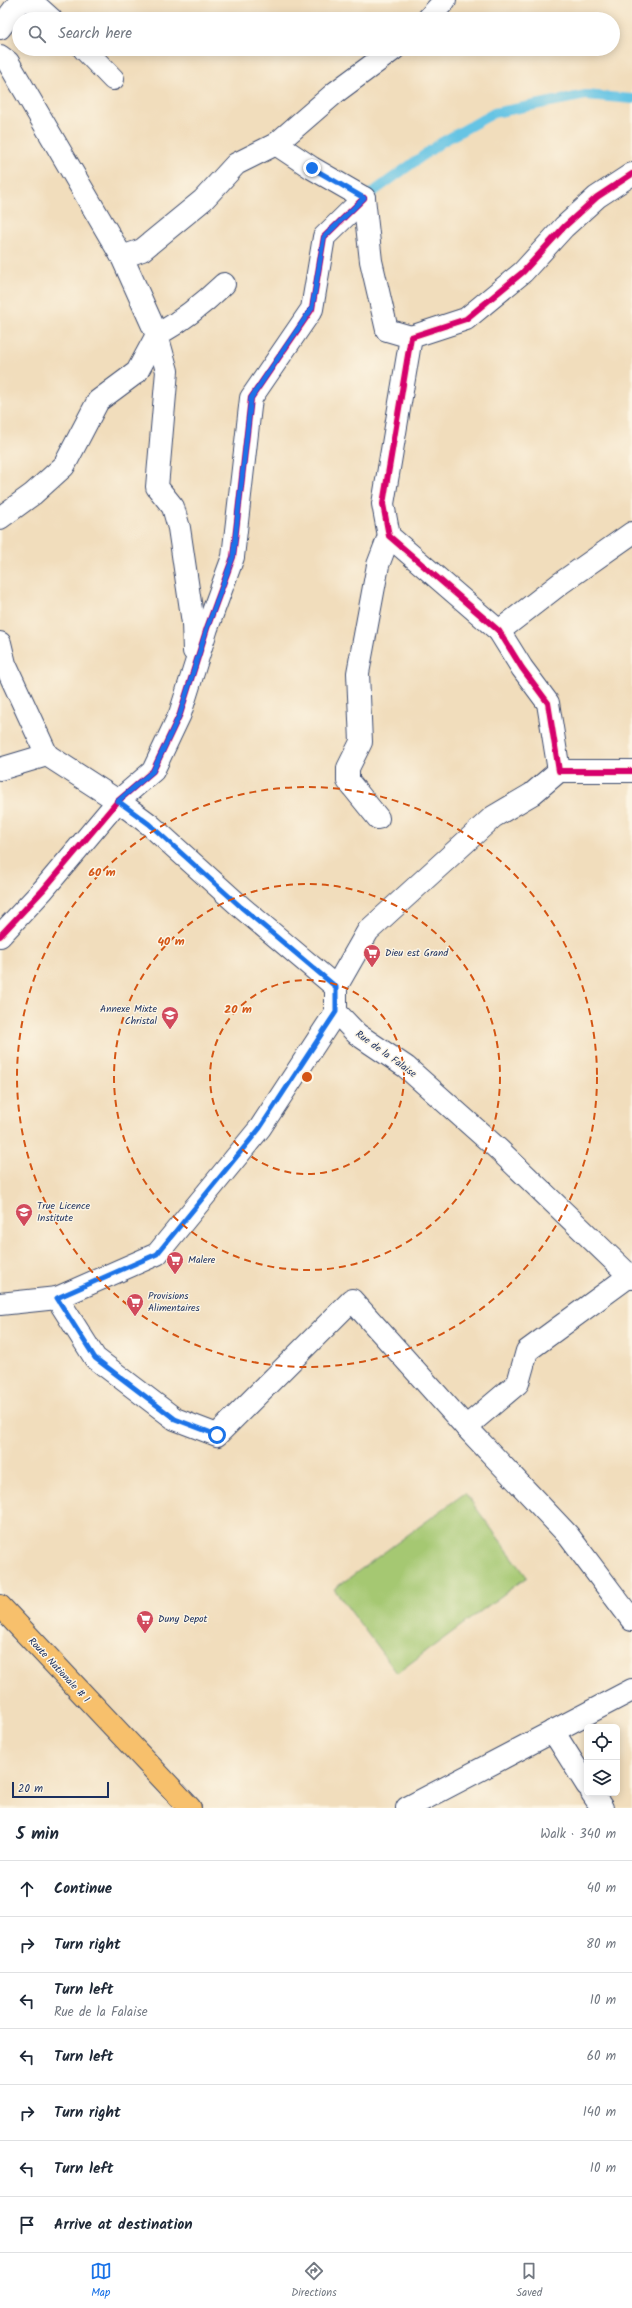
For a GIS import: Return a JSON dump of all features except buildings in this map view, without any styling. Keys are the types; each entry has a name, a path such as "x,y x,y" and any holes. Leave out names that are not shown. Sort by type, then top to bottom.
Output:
{"main road":[{"name":"Route Nationale # 1","path":"0,1606 190,1808"},
{"name":"Route Nationale # 1","path":"0,1624 118,1733"}],"street":[{"path":"434,12 445,0"},
{"path":"12,12 21,1 39,12"},
{"path":"0,28 12,13"},
{"path":"0,56 8,62 122,257 157,335 167,372 157,487 173,507 180,528 193,622 195,666"},
{"path":"91,56 113,79"},
{"path":"122,257 142,250 196,205 236,164 276,144 336,92 385,56"},
{"path":"276,144 312,168 364,198"},
{"path":"364,198 371,262 387,330 411,337 466,319 522,272 564,227 597,197 632,174"},
{"path":"0,936 43,890 118,801 153,771 180,714 233,557 251,398 312,308 324,237 364,198"},
{"path":"0,518 33,494 64,466 98,401 137,372 157,335 180,322 224,284"},
{"path":"378,818 348,780 348,768 361,742 358,673 378,564 389,536 383,504 411,337"},
{"path":"499,631 561,583 632,533"},
{"path":"389,536 499,631 522,668 548,704 559,771"},
{"path":"0,644 5,664 47,755 118,801 149,824 241,907 336,987"},
{"path":"0,770 47,755"},
{"path":"0,1304 57,1298 157,1254 260,1128 336,1012 336,987 368,931 493,817 532,794 559,771 632,771"},
{"name":"Rue de la Falaise","path":"336,1012 357,1034 406,1067 498,1148 631,1276"},
{"path":"466,1427 518,1383 527,1351 631,1276"},
{"path":"57,1298 95,1358 175,1419 217,1435 352,1300 466,1427 568,1535 632,1620"},
{"path":"407,1808 632,1690"},
{"path":"553,1731 584,1780"},
{"path":"594,1796 602,1808"}],"green space":[{"path":"465,1493 527,1577 397,1673 334,1589"}],"waterway":[{"path":"362,200 442,142 494,113 586,95 632,99"}],"cycle path":[{"path":"632,174 597,197 564,227 523,272 466,319 411,337 383,504 389,536 499,631 522,668 548,703 559,771 632,771"},
{"path":"0,936 43,890 118,801 153,771 180,714 207,628 233,557 251,398 312,309 324,237 364,198"}],"place":[{"name":"Dieu est Grand","path":"372,968"},
{"name":"Annexe Mixte Christal","path":"170,1030"},
{"name":"True Licence Institute","path":"24,1227"},
{"name":"Malere","path":"175,1275"},
{"name":"Provisions Alimentaires","path":"135,1317"},
{"name":"Duny Depot","path":"145,1634"}],"route":[{"path":"217,1435 175,1419 95,1358 57,1298 157,1254 260,1128 336,1012 336,987 241,907 149,824 118,801 153,771 180,714 207,628 233,557 251,398 312,308 324,237 364,198 312,168"}]}
